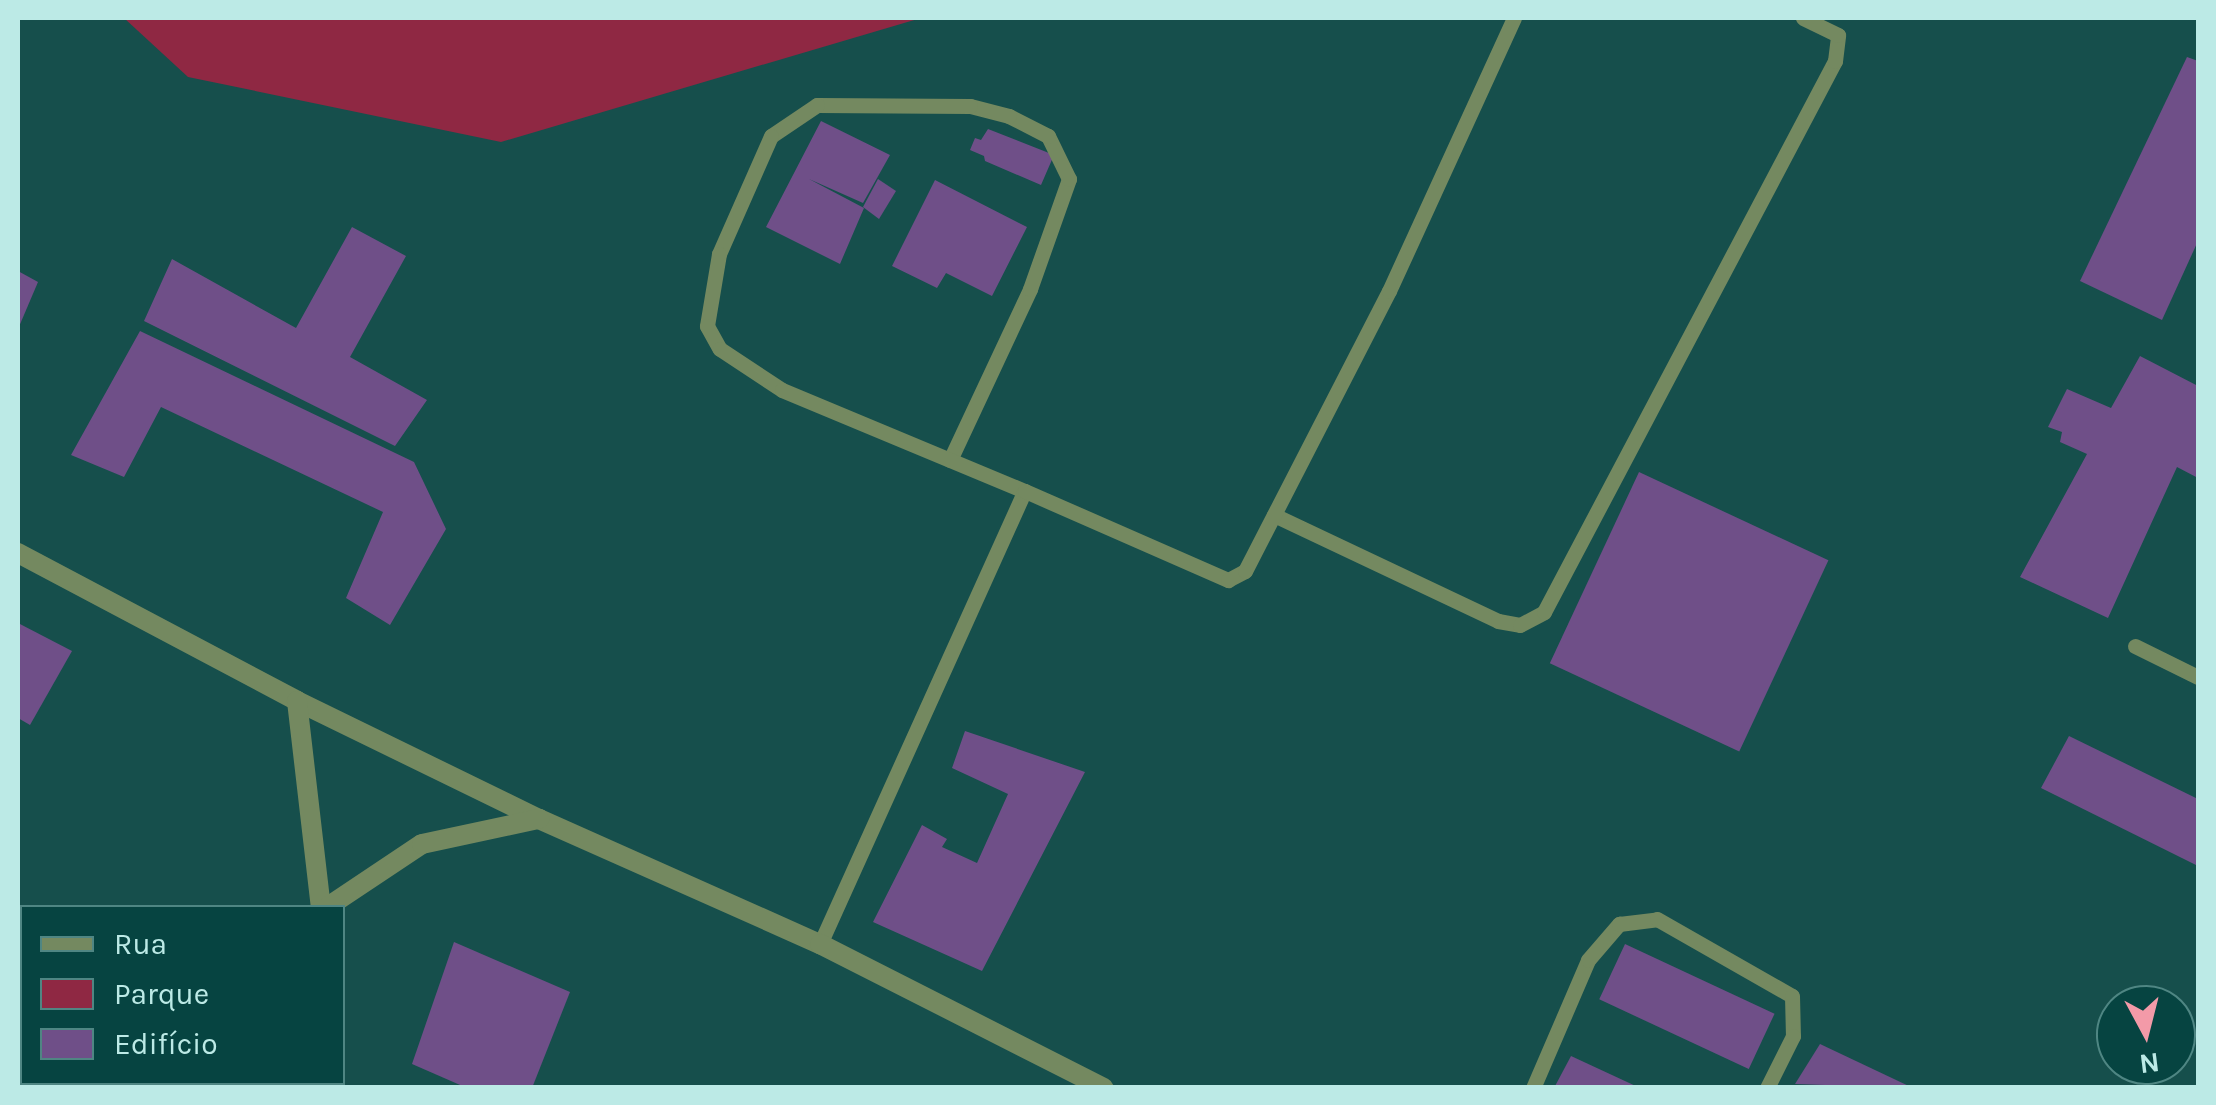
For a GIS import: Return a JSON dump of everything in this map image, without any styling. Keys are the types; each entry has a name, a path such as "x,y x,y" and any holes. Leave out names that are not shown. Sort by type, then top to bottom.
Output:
{"street":[{"path":"18,553 297,701 539,818 820,944 1104,1088"},
{"path":"297,701 323,905"},
{"path":"328,905 422,844 539,818"}],"lane":[{"path":"950,460 1030,290 1069,179 1048,136 1008,116 970,106 817,105 771,136 718,254 707,326 720,349 782,390 1228,580 1245,570 1389,291 1514,18"},
{"path":"1274,514 1498,621 1520,625 1544,612 1835,62 1838,35 1803,18"},
{"path":"820,944 1025,492"},
{"path":"2135,646 2198,677"},
{"path":"1532,1088 1588,960 1620,924 1656,919 1792,996 1793,1036 1766,1088"}],"green space":[{"path":"124,18 921,18 501,142 188,77"}],"building":[{"path":"2187,57 2198,61 2198,241 2162,320 2080,281"},
{"path":"821,121 890,155 863,203 809,179 864,208 840,264 766,227"},
{"path":"988,129 1054,155 1041,185 985,161 984,156 970,150 975,138 981,140"},
{"path":"878,179 896,191 879,219 863,207"},
{"path":"935,180 1027,227 992,296 946,273 937,288 892,266"},
{"path":"352,227 406,256 350,357 427,400 395,446 144,321 172,259 296,328"},
{"path":"18,271 38,282 18,329"},
{"path":"140,331 414,462 446,529 390,625 346,598 383,512 161,407 124,477 71,455"},
{"path":"2140,356 2198,386 2198,478 2177,467 2108,618 2020,577 2087,454 2060,442 2062,432 2048,427 2067,389 2111,408"},
{"path":"1639,472 1828,560 1739,752 1550,663"},
{"path":"18,623 72,651 30,725 18,718"},
{"path":"965,731 1085,772 982,971 873,922 922,825 947,839 942,847 977,863 1008,794 952,768"},
{"path":"2069,736 2198,799 2198,866 2041,788"},
{"path":"454,942 570,992 532,1088 467,1088 412,1064"},
{"path":"1625,944 1775,1014 1749,1069 1599,999"},
{"path":"1820,1044 1913,1088 1795,1084"},
{"path":"1571,1056 1640,1088 1554,1088"}]}
